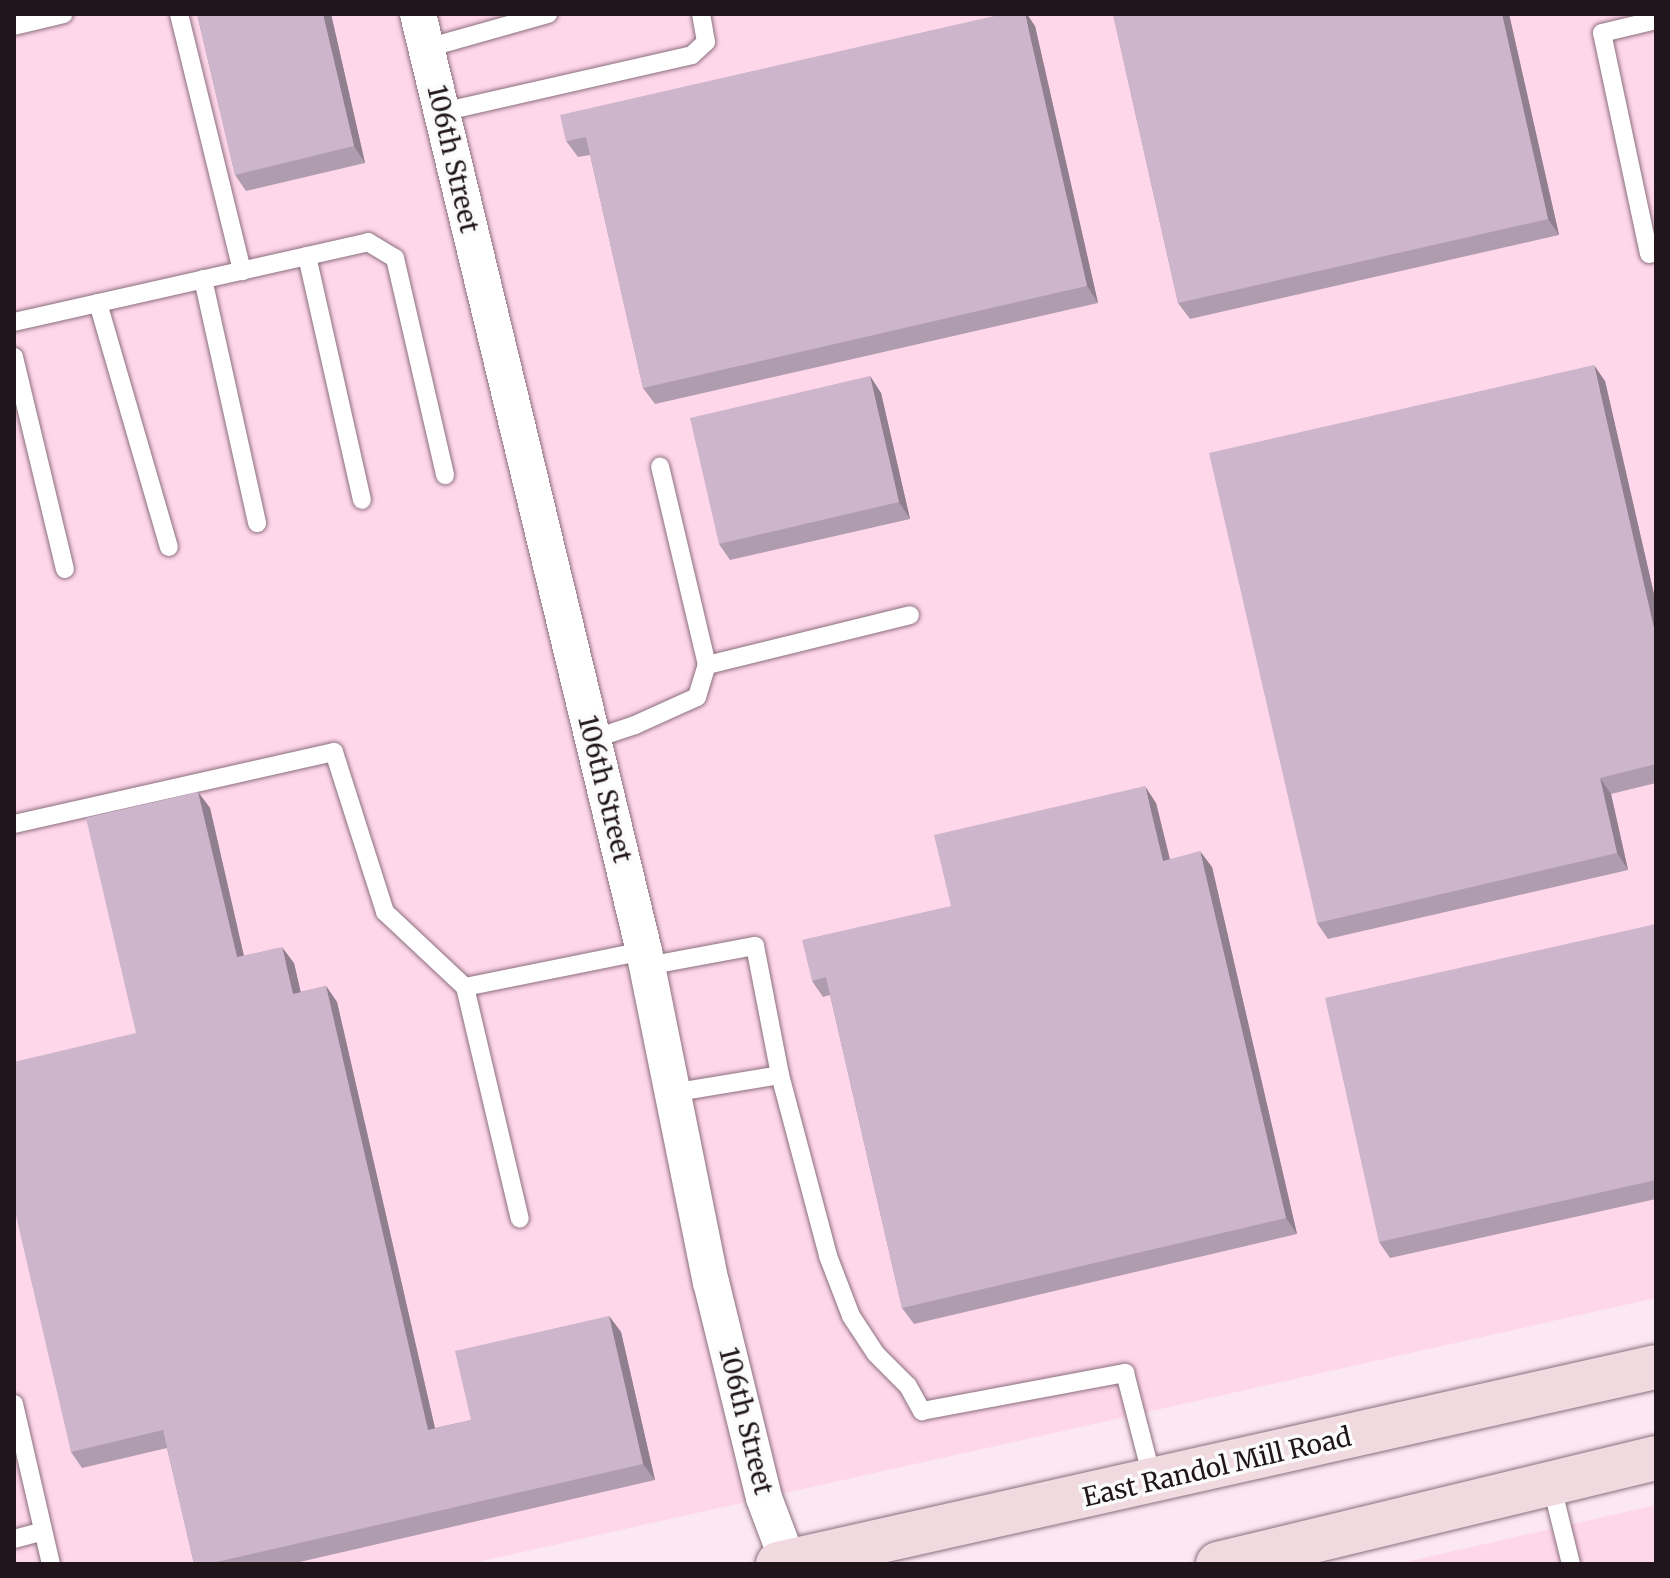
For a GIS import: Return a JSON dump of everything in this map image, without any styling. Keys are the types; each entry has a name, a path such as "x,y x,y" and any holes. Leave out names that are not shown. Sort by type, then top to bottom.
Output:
{"main road":[{"name":"East Randol Mill Road","path":"785,1563 1656,1367"},
{"path":"1218,1564 1656,1458"}],"street":[{"name":"106th Street","path":"422,31 645,959 711,1282 764,1498 785,1563"}],"lane":[{"path":"14,26 64,14"},
{"path":"179,14 242,271"},
{"path":"422,31 548,14"},
{"path":"442,112 692,55 706,42 701,14"},
{"path":"1598,14 1649,254"},
{"path":"1602,33 1656,20"},
{"path":"14,322 368,242 395,258 445,475"},
{"path":"307,256 362,500"},
{"path":"203,279 257,523"},
{"path":"98,303 169,547"},
{"path":"14,357 65,569"},
{"path":"593,739 635,725 697,697 707,665 660,466"},
{"path":"707,665 910,615"},
{"path":"14,824 334,752 385,912 465,987 520,1219"},
{"path":"465,987 645,959 755,946 780,1075 828,1256 851,1316 876,1354 908,1386 922,1411 1125,1373 1153,1481"},
{"path":"672,1093 780,1075"},
{"path":"14,1404 51,1564"},
{"path":"1551,1483 1571,1564"},
{"path":"14,1539 43,1531"}],"shaded area":[{"path":"14,14 1656,14 1656,1298 469,1564 14,1564"},
{"path":"1656,1505 1656,1564 1397,1564"}],"building":[{"path":"197,14 323,14 354,146 235,175"},
{"path":"1003,14 1025,14 1087,286 643,388 586,137 566,141 560,115"},
{"path":"1113,14 1502,14 1548,219 1178,303"},
{"path":"1594,365 1656,637 1656,764 1600,778 1617,853 1317,923 1209,453"},
{"path":"870,376 899,502 719,544 690,418"},
{"path":"1145,786 1163,861 1200,851 1286,1218 902,1308 826,977 812,981 802,940 951,906 934,835"},
{"path":"198,792 237,957 282,947 293,994 326,986 428,1430 471,1420 455,1351 609,1316 643,1464 208,1564 194,1564 163,1430 71,1452 14,1207 14,1062 136,1033 86,818"},
{"path":"1656,924 1656,1180 1379,1242 1325,998"}]}
